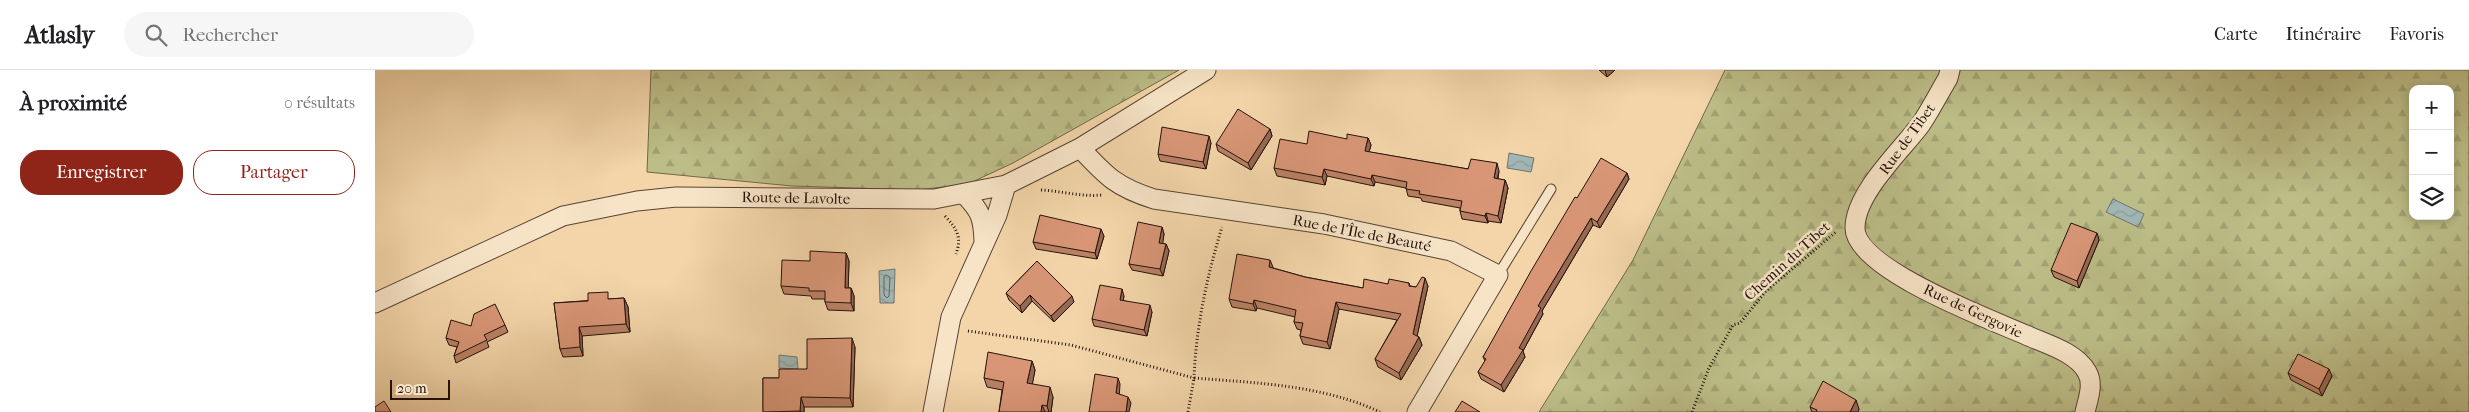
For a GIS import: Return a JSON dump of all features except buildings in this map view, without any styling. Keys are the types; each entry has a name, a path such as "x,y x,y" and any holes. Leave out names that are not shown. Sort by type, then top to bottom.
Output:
{"street":[{"name":"Route de Lavolte","path":"375,303 563,216 637,201 676,197 934,199 1006,185 1080,148 1206,70"},
{"name":"Rue de Tibet","path":"1859,206 1922,123 1948,78 1950,70"},
{"name":"Rue de l'Île de Beauté","path":"1080,148 1112,181 1128,191 1154,199 1324,224 1451,250 1499,275"},
{"path":"933,412 951,317 1001,204 1006,185"},
{"path":"964,194 978,208 983,224 984,242"},
{"name":"Rue de Gergovie","path":"1859,206 1855,229 1864,248 1873,259 1937,296 2057,348 2082,364 2091,383 2085,412"},
{"path":"1417,412 1499,275"}],"lane":[{"path":"1499,275 1551,189"}],"path":[{"path":"1035,190 1060,190 1088,196 1106,195 1119,185"},
{"name":"Chemin du Tibet","path":"1692,412 1709,368 1733,325 1739,322 1776,282 1832,237 1859,206"},
{"path":"1188,412 1195,378 1195,346 1211,264 1227,210"},
{"path":"969,331 972,322"},
{"path":"948,328 1012,335 1071,345 1195,378 1305,388 1357,401 1380,412"}],"green space":[{"path":"651,70 1179,70 1013,163 968,184 917,190 792,186 647,172"},
{"path":"1725,70 2469,70 2469,412 1539,412 1633,260"}],"water":[{"path":"1509,153 1534,158 1531,172 1507,168"},
{"path":"2113,199 2144,214 2138,227 2106,212"},
{"path":"895,269 894,303 880,303 879,271"},
{"path":"779,355 797,357 798,369 779,368"}]}
